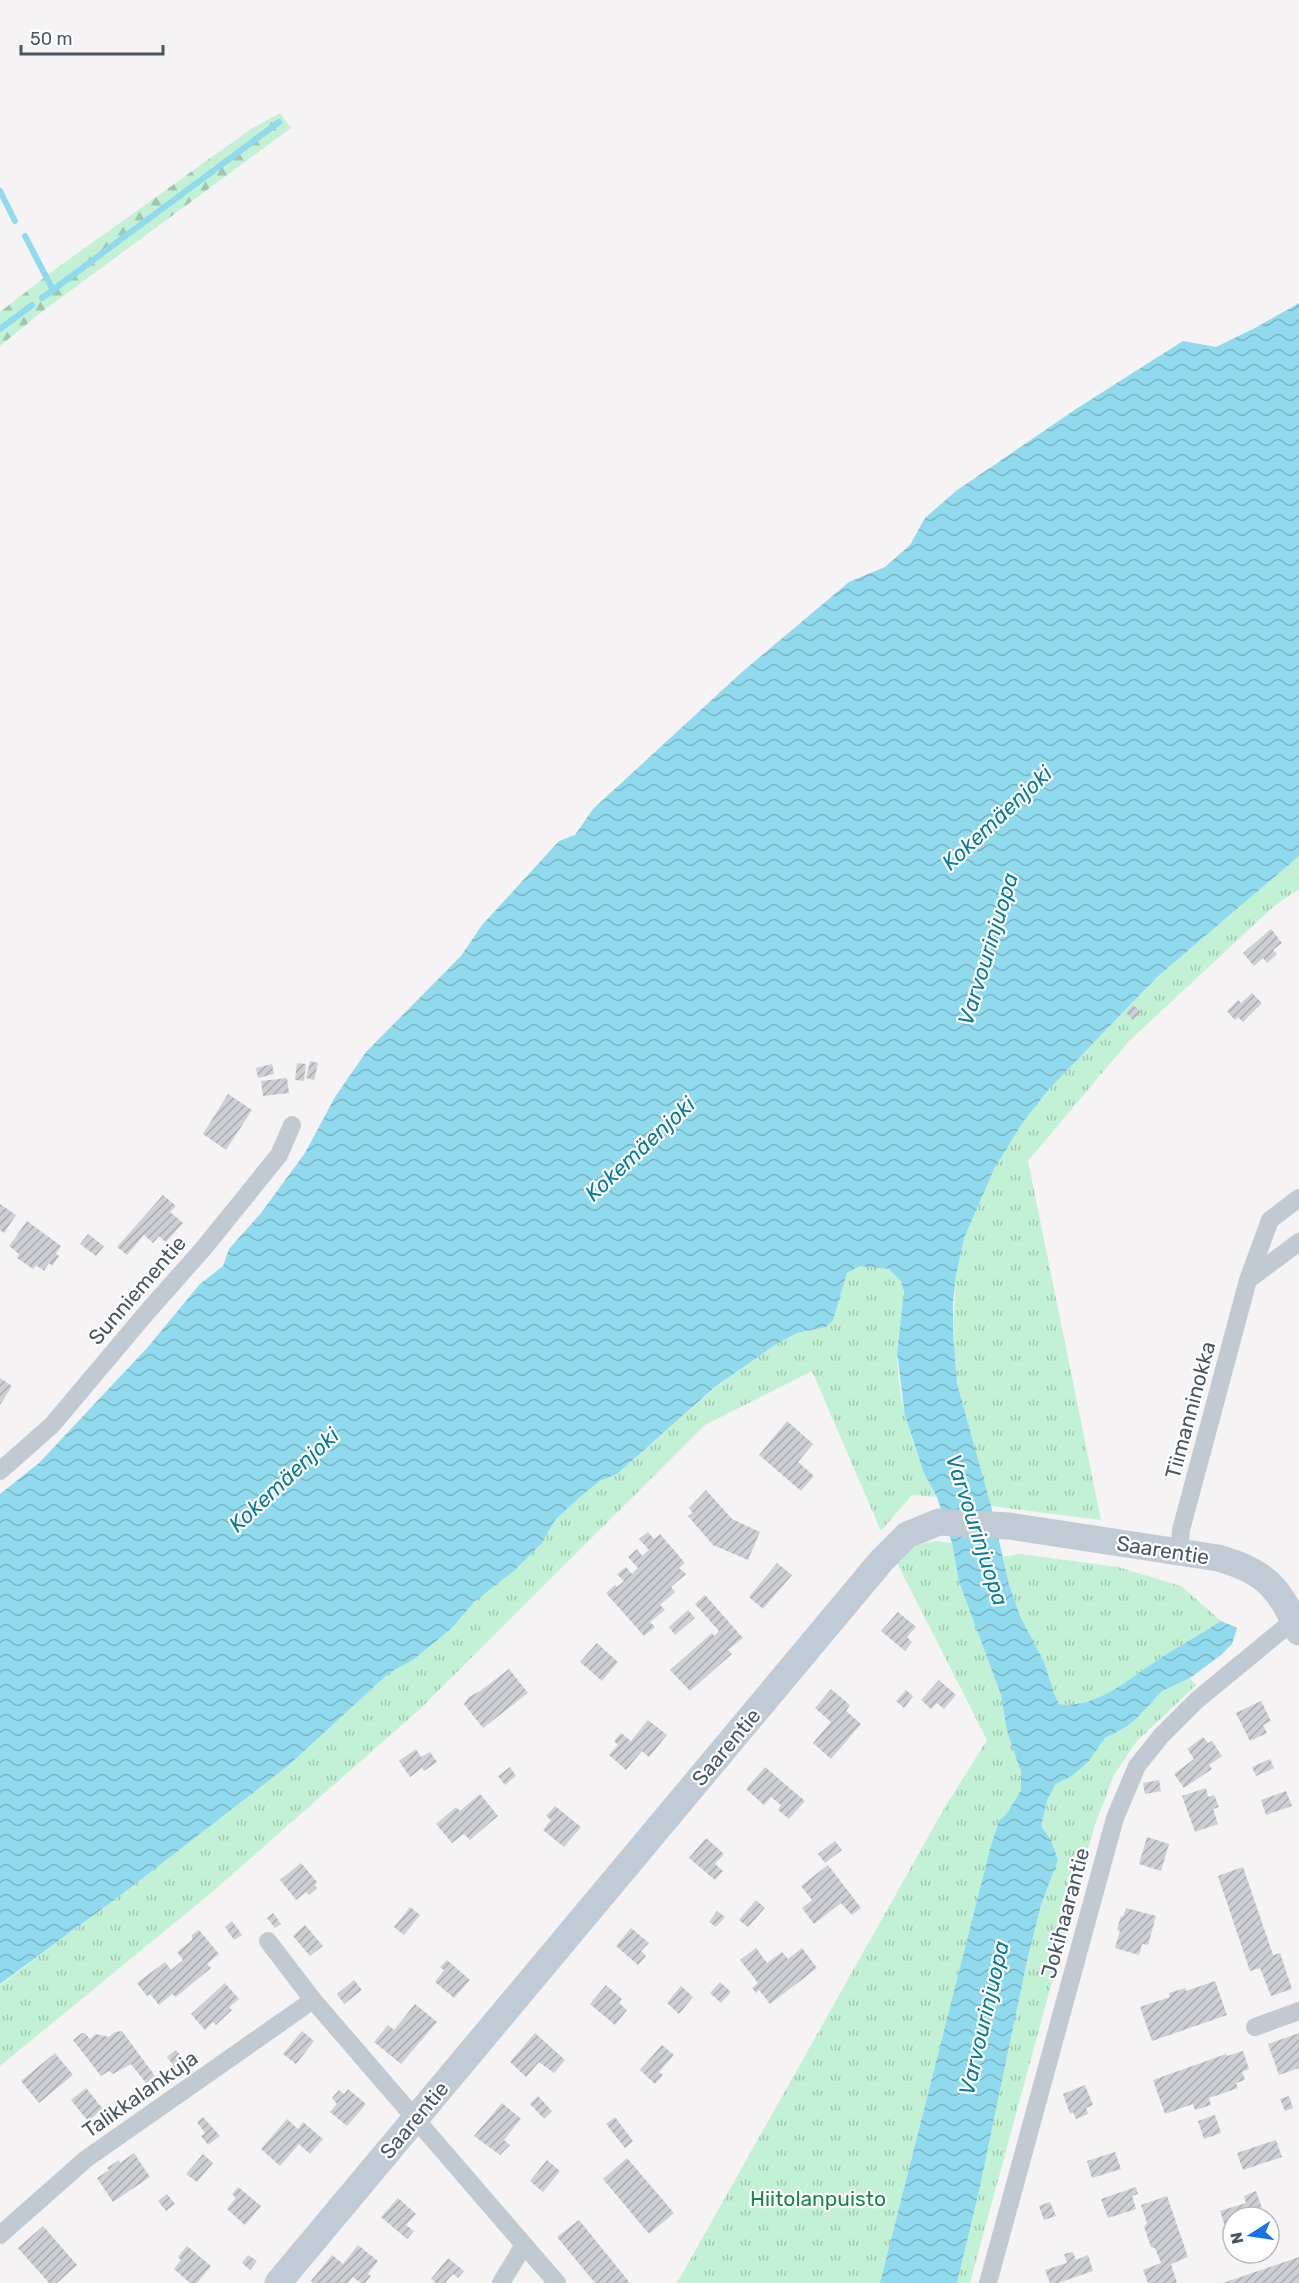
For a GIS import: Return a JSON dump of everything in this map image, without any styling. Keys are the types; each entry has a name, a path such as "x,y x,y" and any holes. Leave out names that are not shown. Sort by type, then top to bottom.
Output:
{"street":[{"name":"Sunniementie","path":"0,1471 52,1425 203,1250 279,1155 292,1125"},
{"name":"Tiimanninokka","path":"1179,1552 1181,1530 1248,1280 1270,1220 1299,1197"},
{"path":"1248,1280 1299,1242"},
{"name":"Saarentie","path":"278,2283 882,1560 907,1535 939,1522 1009,1526 1218,1558 1240,1564 1264,1577 1281,1596 1297,1623"},
{"name":"Jokihaarantie","path":"988,2283 1114,1818 1125,1791 1137,1766 1161,1736 1197,1700 1297,1623"},
{"path":"267,1941 313,2000 557,2283"},
{"name":"Talikkalankuja","path":"0,2235 87,2159 313,2000"},
{"path":"1255,2027 1299,2011"},
{"path":"501,2283 524,2245"}],"green space":[{"path":"280,113 291,128 43,311 0,346 0,312 54,270 251,129"},
{"path":"1299,856 1299,889 1273,907 1129,1041 1028,1161 1101,1520 991,1506 956,1384 953,1333 956,1275 964,1238 982,1193 1021,1125 1049,1089 1156,978"},
{"path":"860,1265 888,1269 898,1275 901,1280 904,1296 897,1345 900,1391 914,1445 937,1497 912,1495 881,1531 812,1371 705,1425 420,1709 211,1893 0,2066 0,1985 289,1765 389,1673 413,1660 452,1628 475,1601 514,1571 542,1543 555,1520 580,1497 600,1481 617,1474 716,1387 775,1345 797,1333 826,1327 833,1319 847,1273"},
{"name":"Hiitolanpuisto","path":"936,1541 952,1543 959,1582 1001,1695 1007,1731 1021,1772 1021,1790 1008,1812 999,1821 990,1849 880,2283 677,2283 945,1807 987,1740 896,1561 917,1545"},
{"path":"1020,1554 1118,1567 1181,1586 1221,1621 1108,1693 1084,1703 1059,1704 1044,1662 1020,1616 1009,1584 1003,1557"},
{"path":"1190,1678 1196,1685 1136,1742 1114,1775 1094,1827 970,2283 957,2283 979,2191 1027,1961 1041,1905 1058,1860 1051,1840 1041,1826 1048,1798 1056,1784 1072,1776 1089,1761 1105,1738 1136,1719 1162,1691"}],"water":[{"path":"1299,303 1299,856 1156,978 1049,1089 1021,1125 994,1169 964,1238 956,1275 953,1333 957,1384 991,1506 1009,1584 1020,1616 1044,1662 1059,1704 1084,1703 1108,1693 1221,1621 1237,1628 1232,1644 1221,1655 1190,1678 1162,1691 1136,1719 1105,1738 1089,1761 1072,1776 1056,1784 1048,1798 1041,1826 1051,1840 1058,1860 1041,1905 1027,1961 979,2191 957,2283 880,2283 990,1849 999,1821 1008,1812 1021,1790 1021,1772 1007,1731 1001,1695 959,1582 952,1543 937,1497 924,1473 905,1416 897,1352 904,1292 901,1281 889,1269 860,1266 847,1273 833,1320 826,1327 797,1333 775,1345 715,1387 617,1474 600,1481 580,1497 555,1520 542,1543 514,1571 475,1601 452,1628 413,1660 389,1673 289,1765 121,1895 0,1984 0,1494 39,1463 147,1348 200,1284 223,1266 229,1249 261,1213 305,1153 335,1097 366,1052 461,956 482,925 559,841 575,835 593,809 742,672 849,582 885,567 910,545 925,518 956,491 1076,409 1183,341 1216,347"}],"building":[{"path":"1271,929 1282,943 1273,950 1277,954 1267,963 1263,958 1254,966 1243,953"},
{"path":"1252,993 1262,1003 1243,1022 1238,1017 1235,1020 1227,1011 1238,1000 1241,1003"},
{"path":"1133,1005 1141,1012 1133,1020 1126,1013"},
{"path":"310,1061 318,1063 314,1080 306,1078"},
{"path":"297,1063 306,1064 304,1081 295,1080"},
{"path":"272,1064 274,1074 258,1078 256,1068"},
{"path":"287,1078 289,1093 263,1096 261,1081"},
{"path":"228,1094 252,1110 226,1150 203,1134"},
{"path":"163,1195 176,1206 170,1212 183,1223 166,1242 159,1236 153,1243 144,1235 127,1255 117,1247"},
{"path":"0,1204 16,1215 4,1233 0,1230"},
{"path":"27,1221 61,1246 56,1254 59,1256 52,1266 49,1263 44,1271 36,1265 33,1269 17,1258 19,1254 9,1246"},
{"path":"88,1234 104,1246 96,1256 80,1244"},
{"path":"0,1378 12,1386 0,1405"},
{"path":"787,1421 813,1444 798,1462 814,1476 801,1491 759,1455"},
{"path":"706,1490 732,1519 760,1532 748,1560 713,1545 688,1516 693,1513 689,1508"},
{"path":"648,1532 654,1539 660,1534 685,1563 679,1568 686,1574 671,1587 675,1592 660,1605 665,1610 650,1622 655,1627 644,1636 606,1593 624,1581 617,1574 626,1567 632,1574 638,1568 628,1557 637,1549 642,1556 649,1550 639,1539"},
{"path":"777,1563 792,1575 763,1609 749,1597"},
{"path":"705,1595 743,1638 728,1650 732,1654 690,1691 670,1670 712,1633 714,1636 719,1631 695,1604"},
{"path":"688,1610 695,1618 675,1635 669,1627"},
{"path":"898,1612 916,1627 907,1637 912,1642 905,1651 881,1631"},
{"path":"597,1643 618,1662 602,1681 580,1662"},
{"path":"509,1669 528,1693 483,1728 464,1704 469,1697"},
{"path":"939,1680 956,1695 944,1709 937,1703 931,1709 921,1700"},
{"path":"831,1689 850,1705 846,1711 861,1724 831,1759 813,1743 831,1722 815,1708"},
{"path":"906,1690 913,1696 904,1708 896,1701"},
{"path":"1261,1701 1271,1721 1263,1725 1267,1733 1250,1741 1236,1713"},
{"path":"648,1720 667,1735 649,1757 642,1751 626,1770 609,1755 618,1745 614,1741 621,1733 631,1741"},
{"path":"1203,1737 1208,1743 1212,1741 1222,1756 1209,1765 1212,1769 1184,1788 1174,1774 1194,1759 1187,1749"},
{"path":"416,1749 421,1757 430,1752 437,1762 424,1771 422,1768 410,1777 399,1761"},
{"path":"1270,1759 1274,1768 1256,1776 1252,1767"},
{"path":"510,1767 516,1776 505,1785 498,1776"},
{"path":"765,1767 805,1801 789,1819 778,1810 781,1805 771,1797 764,1805 746,1789"},
{"path":"1159,1780 1161,1791 1145,1794 1143,1783"},
{"path":"1206,1788 1208,1797 1214,1795 1219,1807 1213,1809 1218,1824 1195,1832 1182,1796"},
{"path":"1286,1791 1292,1806 1266,1815 1261,1800"},
{"path":"480,1794 498,1816 470,1840 464,1834 452,1843 436,1824 456,1807 460,1811"},
{"path":"555,1806 581,1827 564,1847 543,1830 551,1820 546,1816"},
{"path":"1147,1837 1169,1844 1161,1871 1139,1864"},
{"path":"706,1838 724,1854 715,1864 723,1871 715,1880 689,1858"},
{"path":"835,1841 842,1850 825,1863 818,1854"},
{"path":"301,1863 317,1882 315,1885 317,1888 309,1895 306,1892 296,1900 280,1880"},
{"path":"828,1865 861,1908 852,1915 841,1903 814,1924 802,1908 812,1900 801,1886"},
{"path":"1243,1867 1273,1955 1280,1953 1292,1989 1271,1996 1260,1968 1250,1971 1218,1876"},
{"path":"756,1900 765,1908 748,1927 739,1920"},
{"path":"410,1907 420,1915 404,1935 394,1927"},
{"path":"1126,1908 1156,1916 1148,1945 1142,1944 1139,1955 1115,1948 1120,1931 1117,1930"},
{"path":"717,1911 725,1917 716,1927 709,1922"},
{"path":"273,1913 281,1924 275,1928 267,1918"},
{"path":"232,1921 242,1935 234,1940 225,1927"},
{"path":"305,1925 323,1946 310,1956 293,1936"},
{"path":"631,1928 649,1943 641,1951 646,1956 638,1965 616,1946"},
{"path":"199,1930 219,1954 207,1964 211,1968 176,1997 172,1994 159,2005 150,1994 147,1996 137,1983 165,1962 171,1970 183,1960 177,1952 192,1940 192,1935"},
{"path":"756,1948 767,1963 782,1952 788,1959 802,1948 817,1968 770,2004 759,1990 756,1993 752,1988 758,1983 740,1960"},
{"path":"447,1960 470,1980 454,1998 435,1982 444,1970 440,1967"},
{"path":"354,1980 362,1990 344,2004 337,1994"},
{"path":"1215,1981 1227,2015 1152,2041 1140,2007 1170,1997 1169,1993 1185,1988 1186,1991"},
{"path":"720,1982 731,1992 721,2003 710,1993"},
{"path":"225,1983 239,1999 229,2007 232,2010 216,2025 213,2022 205,2030 191,2014"},
{"path":"606,1985 622,1999 619,2003 627,2010 615,2025 590,2004"},
{"path":"681,1986 693,1997 679,2014 667,2003"},
{"path":"415,2004 437,2022 401,2064 374,2042 388,2025 394,2030"},
{"path":"122,2031 155,2076 146,2083 131,2064 113,2074 109,2071 101,2076 73,2040 82,2033 90,2039 96,2034 109,2037 115,2032"},
{"path":"302,2031 314,2041 296,2064 283,2054"},
{"path":"535,2033 565,2060 554,2073 539,2062 526,2077 510,2062"},
{"path":"1299,2033 1299,2068 1279,2075 1268,2044"},
{"path":"662,2045 674,2055 659,2072 663,2075 655,2084 640,2070"},
{"path":"176,2050 185,2061 176,2069 167,2057"},
{"path":"1243,2051 1249,2069 1242,2072 1245,2080 1236,2083 1238,2088 1209,2098 1211,2105 1195,2110 1193,2104 1165,2114 1153,2080 1226,2054 1227,2056"},
{"path":"55,2053 73,2075 39,2103 21,2081"},
{"path":"1085,2085 1093,2105 1086,2108 1088,2114 1076,2119 1073,2112 1070,2114 1063,2094"},
{"path":"86,2088 103,2109 88,2121 71,2100"},
{"path":"348,2089 366,2104 347,2126 330,2112 337,2104 332,2098 339,2090 344,2094"},
{"path":"538,2096 552,2111 544,2119 530,2104"},
{"path":"1289,2096 1293,2108 1285,2111 1280,2099"},
{"path":"502,2103 521,2119 504,2140 510,2145 500,2155 474,2136"},
{"path":"1215,2115 1221,2133 1204,2139 1198,2121"},
{"path":"203,2117 220,2136 208,2145 201,2136 205,2133 197,2122"},
{"path":"615,2117 633,2141 625,2148 606,2124"},
{"path":"287,2119 298,2129 303,2122 323,2139 310,2154 299,2144 280,2166 261,2149"},
{"path":"1276,2140 1282,2157 1243,2170 1237,2153"},
{"path":"1115,2152 1121,2169 1092,2178 1087,2161"},
{"path":"134,2153 150,2177 113,2202 97,2178 109,2170 107,2168 119,2160 120,2163"},
{"path":"203,2154 213,2163 197,2182 186,2174"},
{"path":"627,2158 674,2213 649,2234 603,2179"},
{"path":"547,2160 560,2171 543,2192 530,2181"},
{"path":"238,2187 261,2206 245,2225 227,2209 236,2198 232,2194"},
{"path":"1136,2187 1138,2194 1132,2196 1136,2209 1108,2218 1101,2199"},
{"path":"1256,2191 1261,2205 1240,2205 1246,2203 1244,2196"},
{"path":"167,2194 175,2204 166,2211 158,2201"},
{"path":"1167,2196 1188,2257 1171,2264 1177,2283 1148,2283 1143,2270 1161,2263 1155,2248 1151,2247 1144,2227 1147,2223 1141,2205"},
{"path":"398,2198 416,2214 406,2225 414,2231 407,2239 381,2217"},
{"path":"1050,2202 1056,2216 1044,2220 1039,2206"},
{"path":"579,2220 630,2283 595,2283 557,2237"},
{"path":"43,2226 77,2265 57,2283 49,2283 18,2248"},
{"path":"358,2245 378,2261 368,2274 371,2276 365,2283 353,2277 348,2283 313,2283 311,2281 332,2255 343,2264"},
{"path":"187,2246 211,2266 197,2283 190,2283 174,2269 181,2260 178,2257"},
{"path":"1073,2252 1076,2260 1088,2255 1093,2271 1058,2283 1050,2283 1045,2270 1067,2263 1064,2254"},
{"path":"248,2255 257,2261 250,2270 242,2263"},
{"path":"1299,2257 1299,2283 1223,2283 1281,2265"},
{"path":"448,2258 464,2271 458,2278 453,2274 445,2283 436,2283 431,2279"}],"waterway":[{"path":"42,298 279,122"},
{"path":"0,191 15,221"},
{"path":"25,236 53,290"},
{"path":"0,329 32,305"}],"water label":[{"name":"Kokemäenjoki","path":"997,818"},
{"name":"Varvourinjuopa","path":"988,949"},
{"name":"Kokemäenjoki","path":"640,1149"},
{"name":"Kokemäenjoki","path":"284,1480"},
{"name":"Varvourinjuopa","path":"977,1530"},
{"name":"Varvourinjuopa","path":"984,2018"}]}
